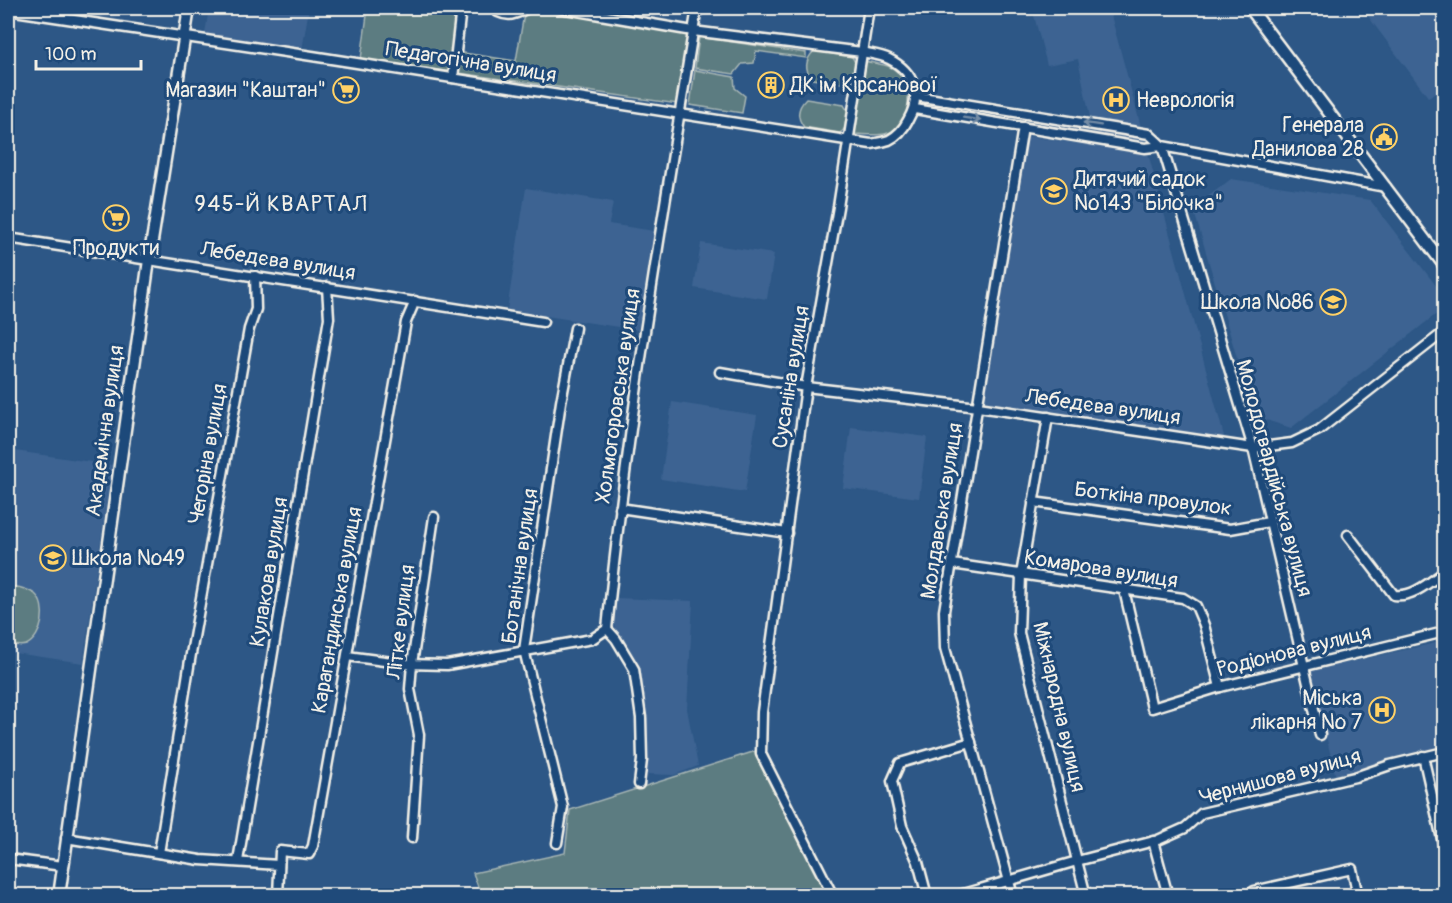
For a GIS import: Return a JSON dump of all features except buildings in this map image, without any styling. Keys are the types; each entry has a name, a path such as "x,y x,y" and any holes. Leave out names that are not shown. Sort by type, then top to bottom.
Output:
{"main road":[{"name":"Академічна вулиця","path":"59,896 149,260 189,8"},
{"path":"1250,8 1444,265"}],"street":[{"path":"453,78 461,8"},
{"path":"496,8 498,12 506,16 528,8"},
{"path":"560,8 693,31 862,52 888,58 913,82 916,96 915,110 1145,148 1162,146 1386,187"},
{"name":"Холмогоровська вулиця","path":"607,629 620,508 644,333 697,8"},
{"name":"Сусаніна вулиця","path":"833,896 761,754 762,712 806,387 849,140 869,8"},
{"name":"Педагогічна вулиця","path":"8,10 871,144 890,139 903,129 915,110"},
{"path":"916,96 1149,134 1162,146"},
{"name":"Молдавська вулиця","path":"1013,896 945,648 944,611 1023,127"},
{"name":"Молодогвардійська вулиця","path":"1162,146 1252,448 1320,735"},
{"name":"Лебедєва вулиця","path":"8,238 543,322"},
{"name":"Чегоріна вулиця","path":"159,853 191,654 247,341 256,309 255,276"},
{"name":"Кулакова вулиця","path":"238,861 329,318 327,287"},
{"name":"Карагандинська вулиця","path":"279,865 280,852 309,854 313,846 406,322 415,301"},
{"name":"Ботанічна вулиця","path":"557,843 563,807 524,650 561,402 575,328"},
{"name":"Лебедєва вулиця","path":"720,372 806,387 978,407 1252,448 1292,443 1319,430 1444,332"},
{"name":"Міжнародна вулиця","path":"1048,417 1021,574 1019,633 1086,896"},
{"name":"Боткіна провулок","path":"1033,502 1230,529 1269,522"},
{"path":"620,508 787,532"},
{"name":"Літке вулиця","path":"412,838 420,735 410,689 434,517"},
{"path":"1348,535 1394,595 1402,596 1413,592 1444,572"},
{"name":"Комарова вулиця","path":"952,564 1183,598 1196,606 1204,625 1220,687"},
{"name":"Родіонова вулиця","path":"1124,591 1152,708 1220,687 1444,632"},
{"path":"347,656 412,664 447,665 592,639 607,629 616,639 634,669 641,718 642,760 639,783"},
{"path":"927,896 918,862 902,826 892,781 900,763 971,742"},
{"name":"Чернишова вулиця","path":"956,896 1153,842 1185,828 1202,813 1356,777 1390,765 1444,752"},
{"path":"1423,756 1444,849"},
{"path":"66,838 200,860 279,865 278,896"},
{"path":"1153,842 1168,896"},
{"path":"8,859 63,866"},
{"path":"1254,891 1274,891 1352,869 1358,896"}],"shaded area":[{"path":"209,8 309,8 302,50 205,34"},
{"path":"1032,8 1109,8 1225,440 984,405 1027,136 1096,146 1078,59 1047,65"},
{"path":"1362,8 1444,8 1444,89 1428,97"},
{"name":"Школа №86","path":"1231,179 1370,200 1444,296 1444,308 1291,428 1254,416 1193,208"},
{"path":"526,188 613,202 609,224 654,231 638,330 507,310"},
{"path":"701,243 774,254 767,299 694,288"},
{"path":"672,402 757,415 745,492 661,479"},
{"path":"851,427 927,437 919,498 843,488"},
{"name":"Школа №49","path":"8,450 112,465 83,663 8,652"},
{"path":"616,598 693,601 687,709 698,766 674,775 646,774 644,718 638,668 612,622"},
{"name":"Міська лікарня № 7","path":"1444,641 1444,750 1386,763 1336,778 1311,671"}],"green space":[{"path":"368,8 463,8 457,52 516,61 525,8 688,34 678,104 361,59"},
{"path":"699,37 806,53 806,58 756,51 754,63 742,64 734,74 695,68"},
{"path":"814,51 852,57 856,68 853,78 848,84 812,79 807,65"},
{"path":"865,61 888,66 896,71 906,86 908,105 905,114 895,129 886,134 853,134"},
{"path":"695,70 734,77 735,88 745,96 742,113 690,105"},
{"path":"806,99 844,105 848,112 846,127 840,133 804,127 799,113"},
{"path":"8,586 32,592 39,599 41,606 40,629 32,641 24,646 8,644"},
{"path":"756,751 831,895 481,895 473,873 565,853 570,810"}],"place":[{"name":"ДК ім Кірсанової","path":"771,85"},
{"name":"Магазин \"Каштан\"","path":"346,90"},
{"name":"Неврологія","path":"1116,100"},
{"name":"Генерала Данилова 28","path":"1384,137"},
{"name":"Дитячий садок №143 \"Білочка\"","path":"1054,191"},
{"name":"Продукти","path":"116,218"},
{"name":"Школа №86","path":"1333,302"},
{"name":"Школа №49","path":"53,558"},
{"name":"Міська лікарня № 7","path":"1382,710"}],"district":[{"name":"945-Й КВАРТАЛ","path":"281,204"}]}
